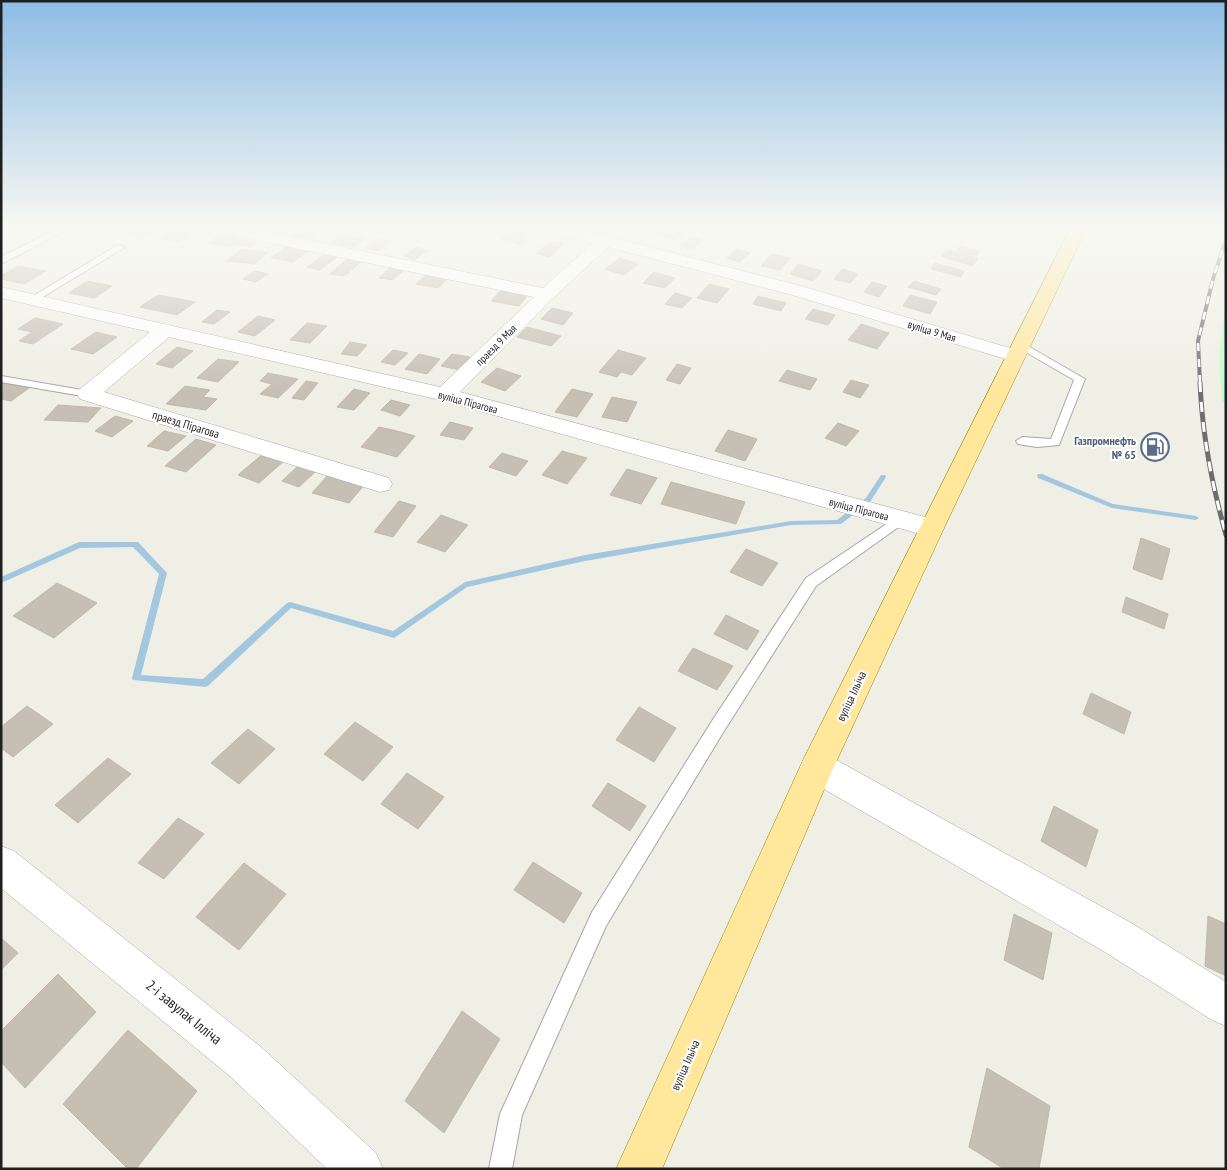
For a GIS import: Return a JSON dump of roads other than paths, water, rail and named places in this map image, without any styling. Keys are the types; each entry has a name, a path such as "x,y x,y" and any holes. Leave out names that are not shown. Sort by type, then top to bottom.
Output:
{"main road":[{"name":"вуліца Ільіча","path":"639,1169 817,767 1051,284"}],"street":[{"path":"497,284 548,294"},
{"name":"праезд 9 Мая","path":"445,396 559,284"},
{"name":"вуліца 9 Мая","path":"769,284 1018,350"},
{"name":"вуліца Пірагова","path":"5,295 33,299 445,396 931,528"},
{"path":"88,394 165,330"},
{"name":"праезд Пірагова","path":"88,394 380,484"},
{"path":"817,767 1119,938 1226,1006"},
{"name":"2-і завулак Ілліча","path":"1,864 246,1062 360,1169"}],"lane":[{"path":"33,299 59,284"},
{"path":"1018,350 1080,379 1055,442 1037,443 1022,441"},
{"path":"1,379 88,394"},
{"path":"500,1169 511,1114 599,919 718,726 811,582 900,520"}],"waterway":[{"path":"1040,476 1112,506 1196,518"},
{"path":"1,580 79,545 135,544 163,573 136,678 205,683 290,605 394,635 465,585 585,558 791,523 839,522 868,500 883,477"}],"railway":[{"path":"1200,383 1198,341 1212,284"},
{"path":"1200,382 1208,459 1226,535"}],"place":[{"name":"Газпромнефть № 65","path":"1155,447"}]}
